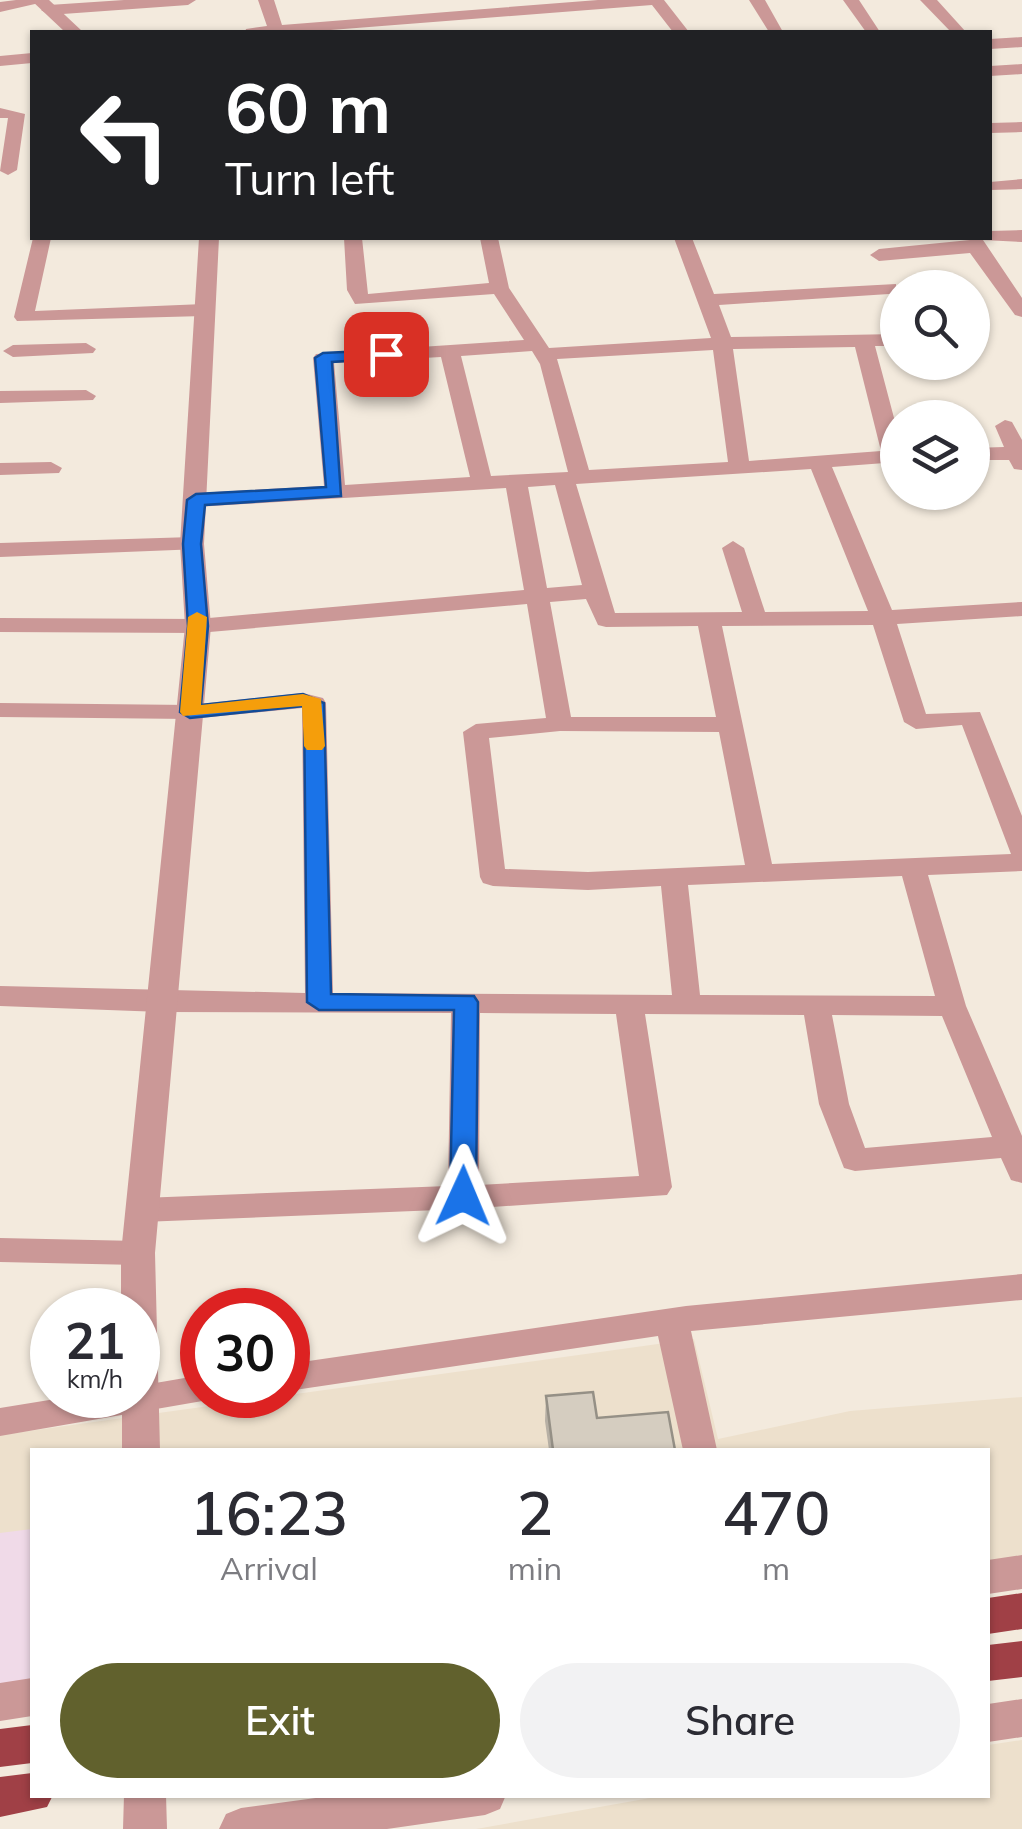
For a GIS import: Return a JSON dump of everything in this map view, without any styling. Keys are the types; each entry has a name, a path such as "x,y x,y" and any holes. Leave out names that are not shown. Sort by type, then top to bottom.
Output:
{"highway":[{"path":"990,1616 1022,1611"},
{"path":"990,1663 1022,1659"},
{"path":"0,1748 30,1744"},
{"path":"0,1798 30,1793"}],"street":[{"path":"0,7 188,0"},
{"path":"266,0 286,30 401,27 556,4 656,0 679,30"},
{"path":"455,0 465,16"},
{"path":"757,0 775,30"},
{"path":"852,0 872,30"},
{"path":"928,0 957,30"},
{"path":"43,4 72,30"},
{"path":"992,44 1022,42"},
{"path":"0,61 30,58"},
{"path":"992,71 1022,69"},
{"path":"0,113 17,114 4,170 30,170"},
{"path":"992,128 1022,127"},
{"path":"996,186 1022,184"},
{"path":"992,238 1022,236"},
{"path":"42,240 24,317 6,352 86,350"},
{"path":"138,1288 138,1253 198,626 192,544 209,240"},
{"path":"353,240 357,290 362,300 500,288"},
{"path":"489,240 500,288 550,364 595,591 606,620 883,618 1022,609"},
{"path":"684,240 722,343 739,468"},
{"path":"869,240 884,270"},
{"path":"879,256 972,240"},
{"path":"979,240 1022,311"},
{"path":"707,300 880,295"},
{"path":"24,317 204,310"},
{"path":"335,492 323,358 450,351 880,342"},
{"path":"864,343 880,401"},
{"path":"450,351 482,484"},
{"path":"0,397 86,396"},
{"path":"990,456 1020,458 1005,426"},
{"path":"196,500 880,457"},
{"path":"819,462 883,618 916,722 971,718 1022,850"},
{"path":"0,468 51,468"},
{"path":"516,482 560,724"},
{"path":"0,550 192,544"},
{"path":"733,548 756,620"},
{"path":"0,625 198,626 595,591"},
{"path":"709,621 760,872"},
{"path":"0,710 190,712 303,700 314,703 319,1002"},
{"path":"727,724 560,724 476,732 493,877 588,881 1022,862"},
{"path":"816,1004 833,1096 845,1142 855,1160 1016,1159 952,1006 912,866"},
{"path":"674,877 687,1004"},
{"path":"0,996 162,1002 952,1006"},
{"path":"463,1196 466,1002"},
{"path":"142,1210 656,1186 629,1004"},
{"path":"0,1250 138,1253"},
{"path":"310,1375 672,1322 1022,1287"},
{"path":"672,1322 700,1448"},
{"path":"0,1422 30,1417"},
{"path":"140,1418 141,1448"},
{"path":"990,1576 1022,1572"},
{"path":"0,1702 30,1698"},
{"path":"990,1723 1022,1718"},
{"path":"145,1798 145,1829"},
{"path":"241,1829 291,1826 466,1798"}],"shaded area":[{"path":"694,1339 718,1439 850,1411 1022,1397 1022,1564 990,1569 990,1448 30,1448 30,1690 0,1694 0,1435 123,1418 160,1418 160,1413 180,1410 180,1418 310,1418 310,1392"},
{"path":"30,1529 30,1683 0,1686 0,1533"},
{"path":"1022,1740 1022,1829 476,1829 650,1798 990,1798 990,1745"}],"building":[{"path":"593,1392 597,1418 668,1412 675,1448 553,1448 546,1396"}],"slow traffic":[{"path":"197,617 190,712 303,700 314,703 315,746"}],"route":[{"path":"386,354 323,358 335,492 196,500 192,544 198,626 190,712 303,700 314,703 319,1002 466,1002 463,1196"}]}
